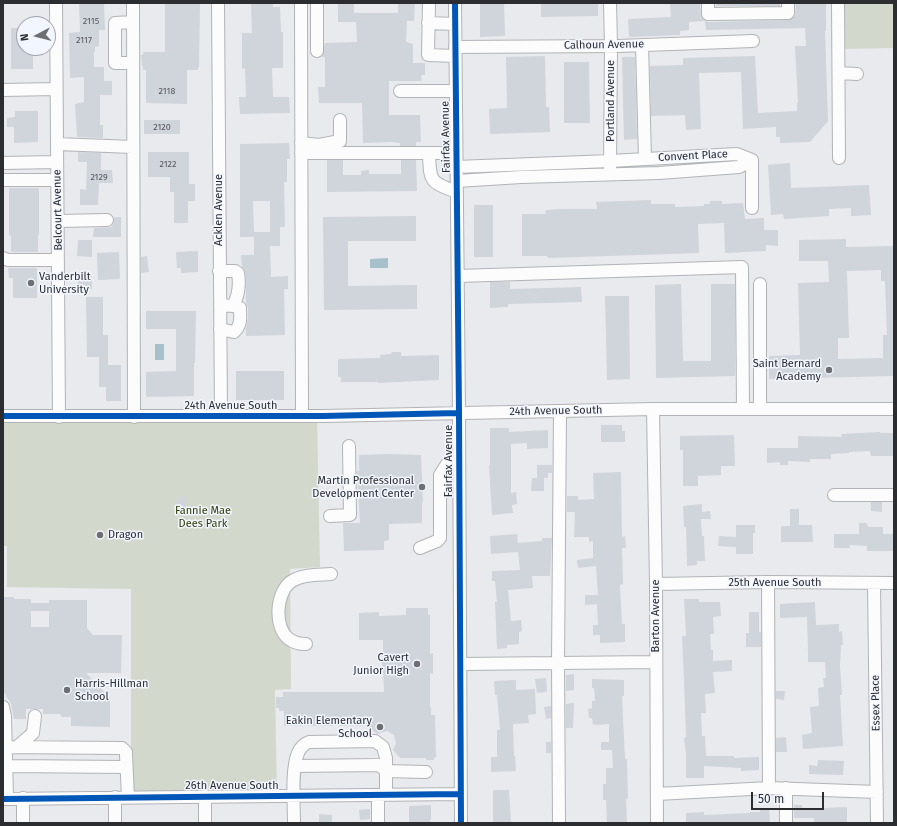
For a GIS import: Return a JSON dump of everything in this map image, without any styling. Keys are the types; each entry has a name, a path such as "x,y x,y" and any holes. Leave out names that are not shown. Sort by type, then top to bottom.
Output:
{"street":[{"name":"Belcourt Avenue","path":"56,3 59,417"},
{"path":"133,3 134,416"},
{"name":"Acklen Avenue","path":"218,3 221,416"},
{"path":"300,3 302,416"},
{"path":"317,3 317,51"},
{"path":"429,3 428,23 455,24"},
{"name":"Fairfax Avenue","path":"455,3 461,823"},
{"name":"Portland Avenue","path":"610,3 610,175"},
{"path":"708,3 708,14 788,13 788,3"},
{"path":"838,3 839,158"},
{"path":"133,22 116,23 115,63 133,63"},
{"name":"Calhoun Avenue","path":"428,23 428,55 455,52 753,41"},
{"path":"642,45 644,159"},
{"path":"839,73 857,74"},
{"path":"3,90 56,89"},
{"path":"400,91 456,91"},
{"path":"301,148 340,141 340,120"},
{"path":"57,144 133,147"},
{"path":"301,148 456,153"},
{"path":"429,153 430,175 433,181 443,187 457,186"},
{"name":"Convent Place","path":"456,167 737,154 752,160"},
{"path":"752,160 752,208"},
{"name":"Convent Place","path":"457,186 521,177 660,174 739,167 752,160"},
{"path":"3,162 57,162"},
{"path":"3,180 58,180"},
{"path":"58,220 107,220"},
{"path":"3,258 8,260 58,260"},
{"path":"458,276 742,267 743,409"},
{"path":"219,271 235,271 238,273 240,282 238,296 233,306"},
{"path":"760,284 760,409"},
{"path":"220,305 240,308 240,327 234,332 220,329"},
{"name":"24th Avenue South","path":"3,416 302,416 654,409 894,409"},
{"name":"Barton Avenue","path":"654,409 657,823"},
{"path":"559,823 558,663 560,412"},
{"path":"330,516 350,515 349,446"},
{"path":"420,548 437,541 440,538 440,475 447,464 459,462"},
{"path":"834,495 894,495"},
{"path":"306,644 296,643 286,636 280,626 280,596 287,586 296,579 305,576 331,574"},
{"path":"768,582 769,788"},
{"name":"25th Avenue South","path":"656,584 768,582 894,583"},
{"name":"Essex Place","path":"874,583 877,823"},
{"path":"461,664 656,662"},
{"path":"3,707 12,747 5,773 5,799"},
{"path":"12,747 33,733 34,716"},
{"path":"294,823 294,766 298,752 304,744 309,742 376,741 383,747 386,758 386,771 378,823"},
{"path":"12,747 119,747 124,749 126,752 128,797"},
{"path":"294,766 379,765 386,771 426,772"},
{"path":"5,773 126,767"},
{"path":"657,794 769,788 877,792"},
{"path":"786,788 786,823"},
{"name":"26th Avenue South","path":"5,799 460,794"},
{"path":"205,796 205,823"},
{"path":"115,797 115,823"},
{"path":"22,798 22,823"}],"green space":[{"path":"844,3 894,3 894,48 844,49"},
{"name":"Fannie Mae Dees Park","path":"3,416 317,416 320,567 290,569 291,689 275,690 277,796 131,797 131,589 7,587 7,546 3,546"}],"water":[{"path":"388,258 388,268 370,268 370,259"},
{"path":"155,344 164,344 164,360 155,360"}],"building":[{"path":"79,3 104,3 105,30 99,30 99,46 95,47 94,52 94,67 104,67 104,81 112,81 112,95 100,95 100,125 103,125 103,138 77,137 75,104 84,102 84,77 70,78 69,33 80,32"},
{"path":"165,3 200,3 199,67 198,70 187,70 187,104 146,103 146,70 143,70 141,55 143,55 143,52 165,52"},
{"path":"251,3 273,3 273,7 280,7 281,32 283,32 283,68 272,68 273,97 289,97 290,113 240,114 239,97 246,97 245,68 242,69 242,33 252,33"},
{"path":"338,3 354,3 354,13 398,13 398,3 415,3 414,21 407,21 406,42 413,44 413,63 425,63 425,75 421,75 422,81 389,81 389,115 420,115 421,142 416,142 416,146 400,146 400,143 392,142 363,143 362,103 319,103 318,87 325,87 325,57 322,56 325,43 357,42 356,22 338,22"},
{"path":"480,3 504,3 505,36 480,37"},
{"path":"541,3 598,3 598,16 541,17"},
{"path":"670,3 700,3 701,17 708,22 788,20 795,16 796,3 826,3 825,31 828,121 810,142 780,143 780,137 776,137 776,127 743,129 741,72 699,73 701,129 686,130 685,115 651,116 650,66 683,65 683,58 755,56 758,113 797,111 798,102 795,46 806,46 805,28 706,30 705,21 689,22 689,30 680,31 680,35 629,37 628,19 671,17"},
{"path":"716,3 780,3 780,6 716,6"},
{"path":"11,28 16,28 16,56 33,56 33,69 11,69"},
{"path":"545,56 546,107 549,107 550,132 490,134 489,109 507,108 506,57"},
{"path":"622,57 635,57 637,139 624,140"},
{"path":"564,62 589,62 590,123 564,123"},
{"path":"15,111 38,111 38,142 14,143 14,127 7,127 7,118 15,117"},
{"path":"144,120 180,120 180,134 144,134"},
{"path":"289,143 290,159 287,159 287,182 284,182 285,227 280,227 280,246 270,246 271,277 288,276 288,289 284,289 285,335 246,336 248,308 246,303 245,272 242,266 241,255 254,255 254,237 240,237 240,144","holes":["253,201 270,201 270,232 254,232"]},
{"path":"78,152 101,153 101,170 112,170 113,183 99,183 98,205 80,205 80,189 86,190 87,162 78,162"},
{"path":"148,152 189,152 189,184 195,184 195,201 188,201 188,223 174,223 174,192 170,192 170,177 148,177"},
{"path":"327,160 343,160 343,175 361,175 361,171 369,170 369,174 401,174 401,160 416,160 417,191 327,192"},
{"path":"790,163 791,188 869,185 871,215 851,216 851,208 829,209 829,216 784,219 783,214 771,215 768,165"},
{"path":"9,188 39,188 38,252 11,252 11,235 9,236"},
{"path":"651,200 651,204 675,204 675,207 704,206 704,204 710,204 710,201 722,201 722,204 743,203 745,219 764,218 764,230 778,230 778,246 766,245 766,251 725,253 724,223 698,224 699,253 548,258 547,256 522,256 522,214 546,214 545,210 597,209 596,202"},
{"path":"474,205 493,205 493,257 474,257"},
{"path":"416,216 416,241 348,241 348,286 417,285 417,309 324,310 323,217"},
{"path":"114,217 121,217 121,237 93,237 94,228 111,227 114,223"},
{"path":"846,239 846,247 894,246 894,376 769,379 769,356 800,355 798,283 829,282 828,261 799,261 799,240","holes":["881,270 881,281 885,281 887,335 883,335 883,358 838,359 838,338 849,338 847,271"]},
{"path":"78,240 92,240 92,257 77,256"},
{"path":"198,251 198,272 181,273 181,268 177,268 176,252"},
{"path":"119,252 120,279 98,280 97,253"},
{"path":"147,256 149,272 141,273 141,257"},
{"path":"8,268 37,268 37,298 13,298 13,278 9,278"},
{"path":"78,275 92,275 92,289 78,289"},
{"path":"490,282 510,282 510,289 581,287 582,302 508,304 508,307 490,308"},
{"path":"681,284 683,361 711,361 711,284 735,284 735,376 656,378 655,285"},
{"path":"605,296 629,296 630,379 607,380"},
{"path":"86,297 103,297 103,335 108,335 108,365 121,365 121,401 106,401 106,387 99,387 99,357 87,357"},
{"path":"146,311 196,311 194,396 146,397 146,372 176,371 176,329 146,329"},
{"path":"391,352 401,352 401,356 439,355 439,380 378,383 341,382 341,377 338,377 338,359 380,358 380,355 392,354"},
{"path":"236,371 284,371 284,400 236,400"},
{"path":"601,425 622,425 622,431 625,431 625,442 601,442"},
{"path":"490,428 509,428 509,432 548,430 548,448 527,449 527,443 511,444 511,493 516,492 517,504 512,505 513,513 492,515 489,465"},
{"path":"880,432 894,433 894,456 871,456 870,451 849,452 831,454 831,459 810,459 810,462 788,461 788,465 780,465 780,462 767,463 767,448 798,448 798,436 842,437 841,434"},
{"path":"734,435 735,466 721,466 721,475 698,476 698,486 683,486 683,450 680,450 680,436"},
{"path":"359,455 421,455 423,502 422,523 389,524 389,540 384,541 384,550 344,551 343,523 360,523 357,471 359,471"},
{"path":"537,465 552,465 552,473 548,473 548,478 537,478"},
{"path":"621,472 622,537 625,536 626,548 622,548 623,584 620,585 622,624 625,624 625,642 600,643 600,635 593,635 593,625 598,625 597,604 585,605 585,595 598,595 596,566 578,568 577,560 593,558 593,541 589,542 589,537 574,537 575,512 567,512 567,496 578,496 578,500 594,499 593,473"},
{"path":"532,478 544,478 544,491 531,491"},
{"path":"177,497 186,497 186,513 176,513"},
{"path":"871,502 882,502 882,512 871,511"},
{"path":"702,504 702,512 710,511 711,519 701,519 702,536 704,536 705,561 697,561 697,565 687,566 686,527 684,527 683,506"},
{"path":"790,509 799,509 799,525 812,525 813,542 781,542 781,526 790,526"},
{"path":"859,523 867,523 868,527 883,527 883,534 894,534 894,551 867,551 867,546 850,545 850,548 834,548 834,534 859,534"},
{"path":"736,525 755,525 755,533 753,533 753,554 736,554 736,547 718,546 719,536 736,537"},
{"path":"517,534 518,543 542,541 542,538 552,538 550,576 532,576 533,588 508,590 511,621 521,620 522,631 519,632 519,644 507,645 507,648 497,649 495,602 497,602 495,581 492,581 492,571 520,570 518,552 491,554 490,536"},
{"path":"3,597 14,597 14,599 31,599 31,603 49,603 49,600 87,600 87,628 93,635 122,635 121,673 86,673 110,698 110,727 71,726 71,717 62,717 60,714 43,714 43,709 26,709 26,719 14,719 11,704 3,691","holes":["31,611 49,611 49,627 31,627"]},
{"path":"684,599 699,599 699,602 720,602 721,616 713,617 714,634 710,634 711,650 713,650 713,661 732,660 732,671 713,672 715,693 705,694 706,713 701,713 702,736 705,736 706,756 734,756 734,758 759,757 759,770 741,771 741,768 704,766 704,778 686,778 682,636 686,636"},
{"path":"815,602 816,625 839,624 839,632 842,631 843,645 841,645 840,666 842,695 840,695 843,746 803,749 802,735 812,733 810,707 819,706 818,688 824,687 823,678 826,678 825,662 808,662 807,617 780,618 780,604"},
{"path":"406,608 428,608 428,615 430,615 430,654 433,653 433,674 430,673 430,707 431,715 435,715 436,757 434,760 426,760 426,758 400,758 393,750 396,743 394,735 387,731 377,734 368,726 284,726 284,711 279,711 279,708 276,708 276,697 283,697 283,692 384,692 382,670 383,640 359,640 359,613 379,612 379,616 406,615"},
{"path":"749,612 759,612 761,647 746,647 746,633 749,633"},
{"path":"574,674 574,690 566,691 566,675"},
{"path":"546,678 547,692 537,693 535,679"},
{"path":"592,679 624,680 624,696 622,696 625,759 627,759 627,823 607,823 606,800 603,800 603,784 606,784 606,768 613,768 612,750 601,750 601,742 609,742 609,724 593,725 592,718 589,718 588,709 592,708 592,701 595,701 594,688 592,688"},
{"path":"516,680 516,690 535,689 536,714 528,715 529,723 513,724 516,771 491,772 491,757 497,757 497,730 500,730 497,695 495,695 494,681"},
{"path":"776,691 785,691 784,700 776,699"},
{"path":"574,703 573,728 566,728 566,704"},
{"path":"551,706 551,718 546,719 544,707"},
{"path":"786,737 787,752 776,752 776,738"},
{"path":"546,742 551,742 551,753 546,753"},
{"path":"818,760 844,761 843,775 809,774 809,765 817,766"},
{"path":"493,790 509,790 511,823 493,823"},
{"path":"431,805 430,823 409,823 409,806"},
{"path":"794,805 802,805 802,809 847,807 847,823 814,823 814,818 794,818"},
{"path":"370,809 370,819 360,820 359,810"},
{"path":"760,810 769,810 770,823 686,823 686,813 704,812 704,815 750,813 760,812"},
{"path":"319,814 332,815 332,823 319,823"}],"cycle path":[{"path":"455,3 461,823"},
{"path":"3,416 323,416 459,413"},
{"path":"3,799 460,794"}],"place":[{"name":"Vanderbilt University","path":"31,283"},
{"name":"Saint Bernard Academy","path":"829,370"},
{"name":"Martin Professional Development Center","path":"422,487"},
{"name":"Dragon","path":"100,535"},
{"name":"Cavert Junior High","path":"417,664"},
{"name":"Harris-Hillman School","path":"67,690"},
{"name":"Eakin Elementary School","path":"380,727"}]}
